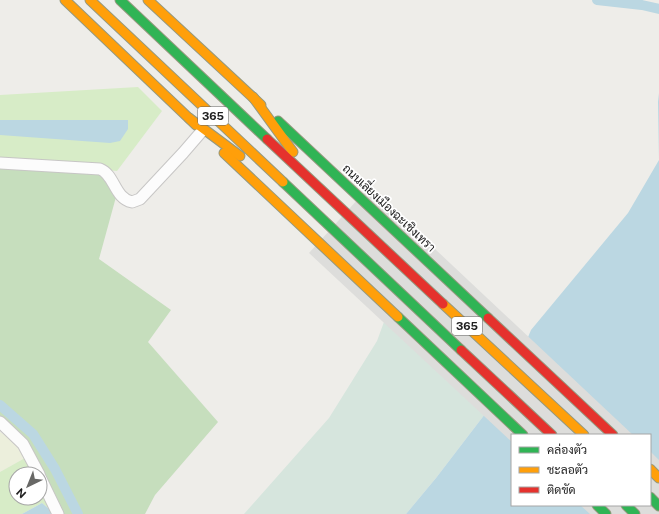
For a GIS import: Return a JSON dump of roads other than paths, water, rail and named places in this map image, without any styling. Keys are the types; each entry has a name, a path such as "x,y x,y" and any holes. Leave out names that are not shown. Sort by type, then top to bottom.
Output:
{"main road":[{"name":"365","path":"65,0 522,434"},
{"name":"365","path":"90,0 551,434"},
{"name":"365","path":"120,0 349,217 583,434"},
{"name":"ถนนเลี่ยงเมืองฉะเชิงเทรา","path":"148,0 612,434"},
{"path":"253,97 326,195"},
{"path":"189,118 312,209"},
{"path":"651,470 659,478"},
{"path":"651,498 659,506"},
{"path":"598,506 606,514"},
{"path":"627,506 635,514"}],"street":[{"path":"0,164 100,169 108,175 121,196 132,202 140,199 202,131"},
{"path":"0,422 23,444 35,466"},
{"path":"48,493 58,514"}],"water":[{"path":"659,93 659,160 658,102"},
{"path":"0,120 128,120 128,129 120,141 110,143 0,135"},
{"path":"659,160 659,514 406,514 507,387 531,330 628,213"},
{"path":"37,506 46,506 51,514 22,514"}],"waterway":[{"path":"597,0 642,5 659,9"},
{"path":"0,405 33,434 55,469 78,514"}]}
